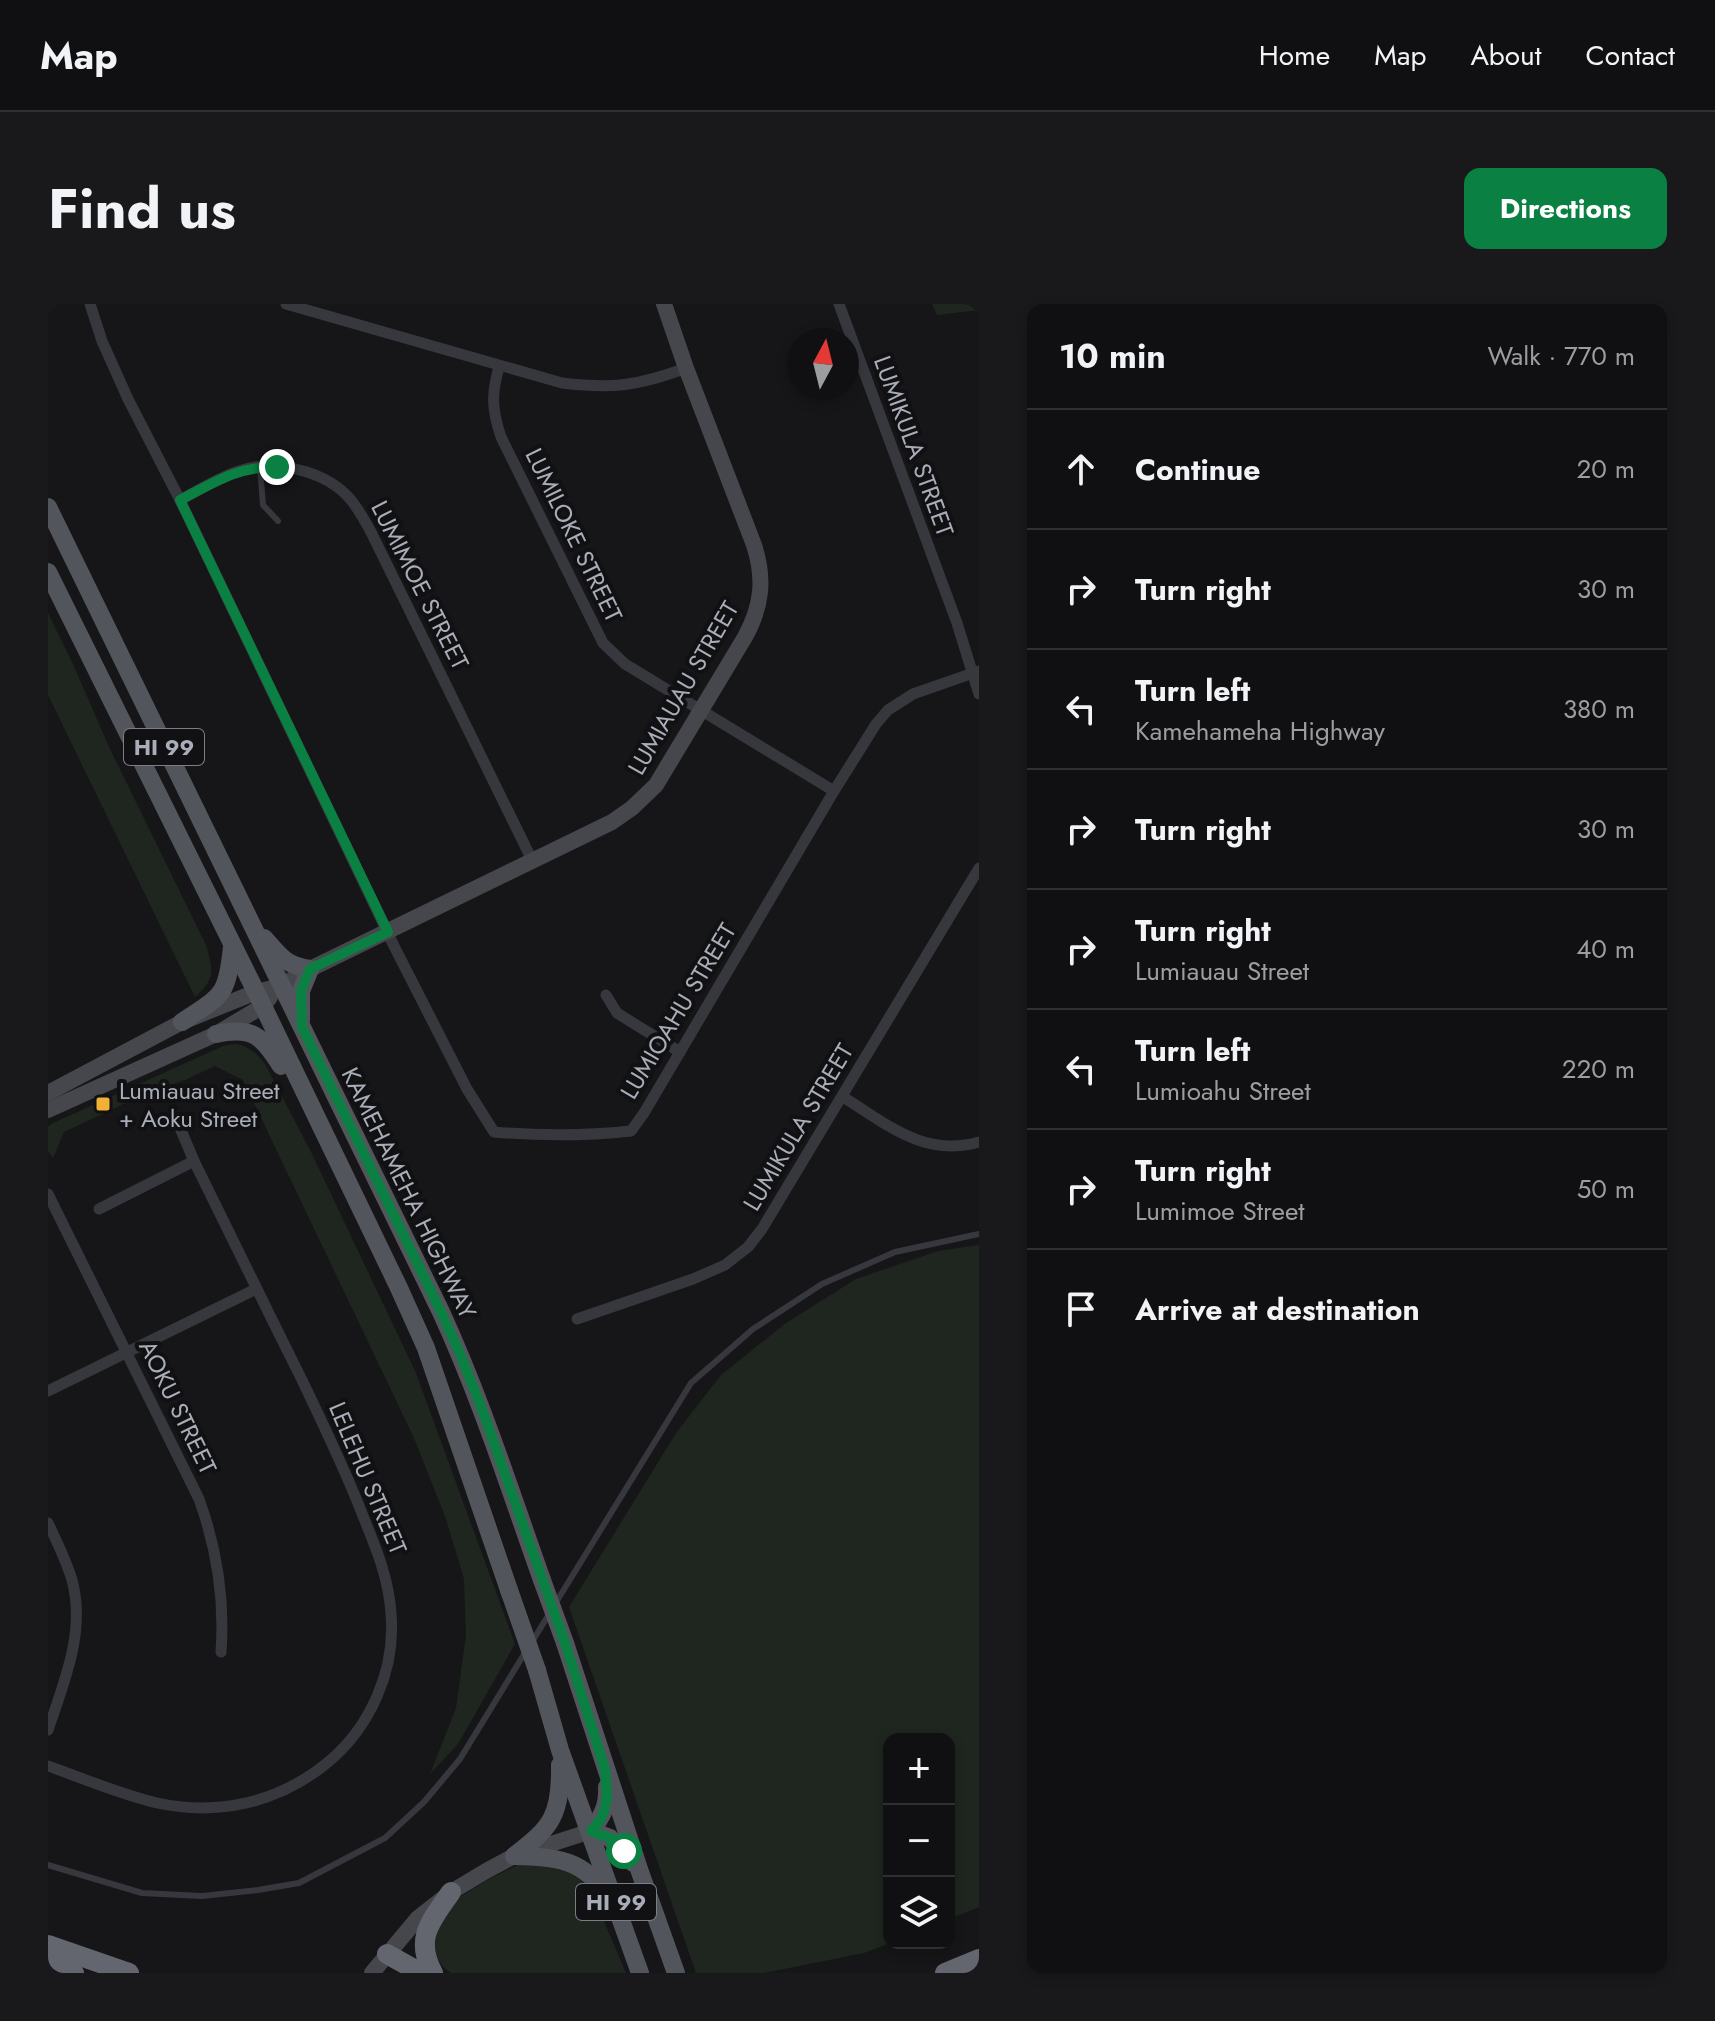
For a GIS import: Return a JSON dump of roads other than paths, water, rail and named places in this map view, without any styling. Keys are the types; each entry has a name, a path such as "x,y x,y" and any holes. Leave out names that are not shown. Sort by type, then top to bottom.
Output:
{"highway":[{"path":"433,1973 425,1954 424,1936 451,1892"},
{"path":"48,1945 129,1973"},
{"path":"387,1954 421,1973"},
{"path":"945,1973 979,1959"},
{"path":"48,1964 74,1973"}],"main road":[{"name":"KAMEHAMEHA HIGHWAY","path":"48,507 461,1356 565,1643 676,1972"},
{"name":"KAMEHAMEHA HIGHWAY","path":"48,572 259,999 426,1348 537,1670 560,1750 640,1973"},
{"path":"251,925 287,963 310,969 301,991 302,1027"},
{"path":"182,1022 221,994 229,976 232,947"},
{"path":"216,1034 240,1031 261,1038 301,1088"},
{"path":"514,1856 545,1830 553,1818 561,1791 560,1750"},
{"path":"605,1769 605,1808 591,1831 610,1838 640,1872"},
{"path":"514,1856 544,1857 576,1866 598,1881 617,1907"}],"street":[{"name":"LUMIOAHU STREET","path":"90,304 102,341 128,399 180,500 388,932 467,1089 494,1132 578,1136 631,1131 876,724 888,710 913,694 976,672"},
{"path":"286,304 562,383 618,387 686,368"},
{"name":"LUMIAUAU STREET","path":"48,1110 216,1034 259,999 310,969 612,822 646,796 661,777 754,620 761,576 754,545 664,304"},
{"name":"LUMIKULA STREET","path":"839,304 976,672 979,694"},
{"name":"LUMILOKE STREET","path":"499,367 493,396 495,421 501,437 603,643 625,664 834,791"},
{"name":"LUMIMOE STREET","path":"180,500 237,471 260,467 294,470 323,479 350,499 363,516 532,860"},
{"name":"LUMIKULA STREET","path":"577,1319 693,1279 725,1265 748,1247 843,1097 979,868"},
{"path":"606,995 617,1013 680,1052"},
{"name":"LUMIAUAU STREET","path":"48,1093 182,1022 259,999"},
{"path":"843,1097 911,1139 952,1147 979,1142"},
{"name":"LELEHU STREET","path":"48,1766 153,1802 175,1806 207,1808 264,1799 287,1790 331,1760 357,1731 386,1672 392,1617 382,1560 335,1447 194,1161 175,1116"},
{"path":"99,1209 194,1161"},
{"name":"AOKU STREET","path":"48,1194 199,1499 210,1529 222,1590 221,1652"},
{"path":"48,1391 256,1289"},
{"path":"48,1523 62,1551 76,1603 72,1652 48,1730"},
{"path":"372,1973 418,1918 451,1892 514,1856 591,1831"}],"lane":[{"path":"260,467 263,505 278,521"},
{"path":"48,1865 142,1893 202,1896 299,1883 385,1838 424,1802 460,1759 691,1383 753,1329 822,1284 895,1252 979,1234"}],"place":[{"name":"Lumiauau Street + Aoku Street","path":"103,1104"}]}
